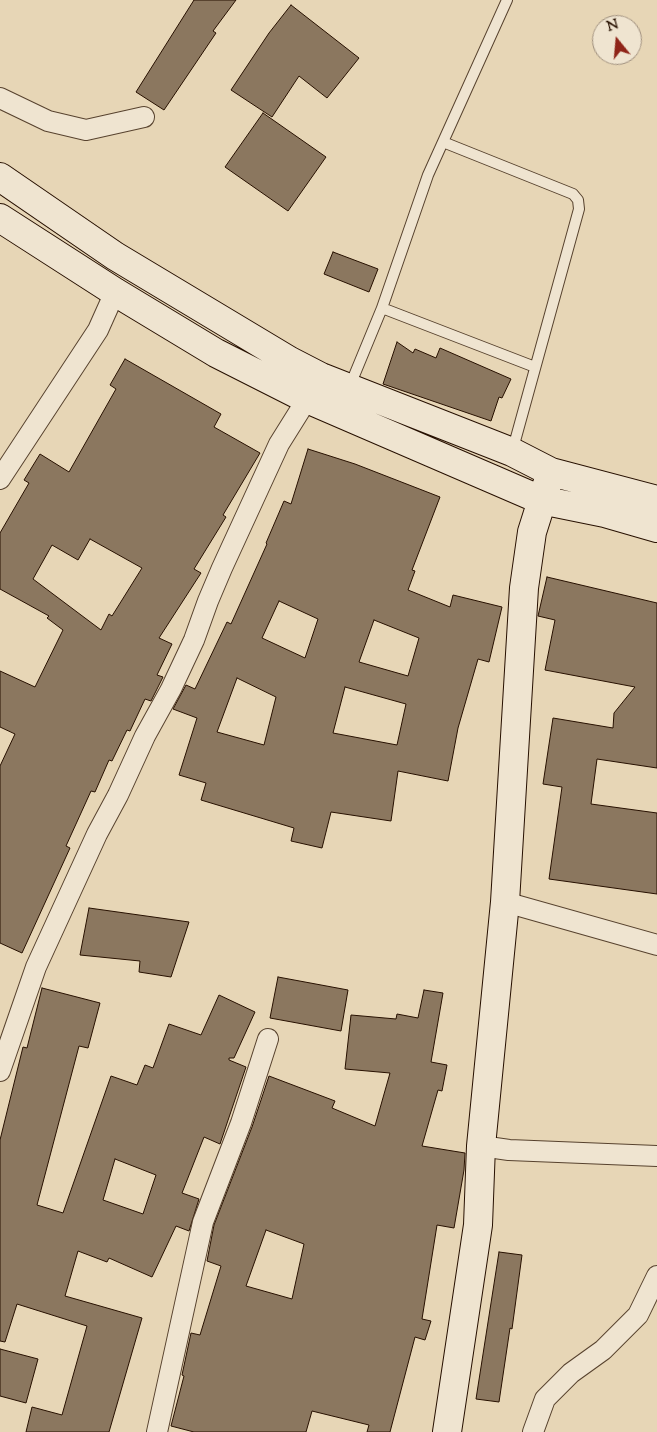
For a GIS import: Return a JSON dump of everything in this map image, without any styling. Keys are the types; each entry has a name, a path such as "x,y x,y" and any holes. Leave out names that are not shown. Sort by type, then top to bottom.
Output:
{"main road":[{"path":"0,177 115,256 290,361 314,388 349,388 512,452 551,472 657,500"},
{"path":"0,218 115,292 216,353 314,388 541,500 605,513 657,528"},
{"path":"447,1432 478,1225 481,1146 505,902 524,588 532,532 551,472"}],"street":[{"path":"0,98 48,121 86,130 144,116"},
{"path":"0,479 98,330 115,292"},
{"path":"0,1071 36,967 81,868 118,796 144,736 175,681 194,640 211,593 279,444 314,388"},
{"path":"505,902 655,949"},
{"path":"157,1432 203,1222 241,1123 268,1040"},
{"path":"481,1146 509,1150 657,1156"},
{"path":"533,1432 545,1399 571,1373 603,1350 638,1315 657,1276"}],"lane":[{"path":"349,388 382,308 428,175 507,0"},
{"path":"443,142 573,194 578,200 579,209 512,452"},
{"path":"382,308 535,368"}],"building":[{"path":"194,0 236,0 213,31 216,33 164,110 136,92"},
{"path":"291,5 359,58 327,98 299,76 272,117 231,90 269,33"},
{"path":"263,113 326,157 288,211 225,167"},
{"path":"333,252 378,269 369,292 324,274"},
{"path":"397,342 413,353 415,349 436,358 440,348 511,379 502,398 499,397 491,421 383,384"},
{"path":"125,359 221,414 214,427 260,453 223,515 226,517 194,569 201,573 159,638 172,644 157,675 163,677 151,701 145,699 130,731 127,730 112,761 109,760 95,792 91,791 66,846 70,848 22,953 0,943 0,766 15,734 0,727 0,671 35,687 63,630 47,618 49,616 0,589 0,533 29,483 24,480 40,454 69,472 116,389 110,385","holes":["90,539 142,568 112,616 109,614 101,630 33,579 52,545 78,560"]},
{"path":"308,449 355,464 440,497 412,570 415,571 408,590 450,607 453,595 502,607 489,662 478,659 458,728 448,781 398,771 391,821 331,812 322,848 291,841 294,828 201,800 206,783 179,775 197,718 173,709 186,685 195,689 227,622 231,624 284,501 291,504","holes":["279,601 318,619 305,658 262,638","374,620 419,638 408,676 359,662","237,678 276,697 264,745 217,732","345,687 406,704 397,745 333,733"]},
{"path":"547,577 657,603 657,768 597,759 591,804 657,813 657,894 549,879 562,787 543,784 553,718 613,728 614,713 635,687 545,670 555,620 538,616"},
{"path":"89,908 189,922 171,977 139,972 140,961 80,955"},
{"path":"278,977 348,990 341,1031 270,1018"},
{"path":"42,988 100,1003 88,1048 79,1046 37,1205 63,1213 111,1076 137,1085 145,1065 153,1068 169,1024 201,1035 219,995 255,1012 234,1058 229,1058 229,1060 246,1067 220,1144 204,1137 182,1193 199,1199 189,1231 176,1226 152,1277 109,1258 107,1262 78,1251 65,1296 142,1318 109,1432 26,1432 32,1407 62,1415 87,1326 17,1304 5,1342 0,1341 0,1140 23,1047 27,1048","holes":["115,1159 156,1175 143,1214 103,1200"]},
{"path":"424,990 443,993 431,1062 447,1065 442,1091 438,1090 422,1146 465,1153 464,1170 454,1228 437,1225 422,1319 431,1321 425,1340 415,1337 390,1432 367,1432 369,1425 312,1411 306,1432 194,1432 171,1426 184,1376 182,1375 191,1333 200,1335 221,1266 207,1261 214,1225 252,1127 269,1076 335,1101 332,1108 375,1126 390,1073 345,1069 351,1015 396,1019 397,1014 418,1018","holes":["266,1230 304,1244 292,1299 246,1286"]},
{"path":"499,1252 522,1255 512,1329 510,1328 499,1402 476,1399"},
{"path":"0,1349 38,1359 26,1403 0,1396"}]}
